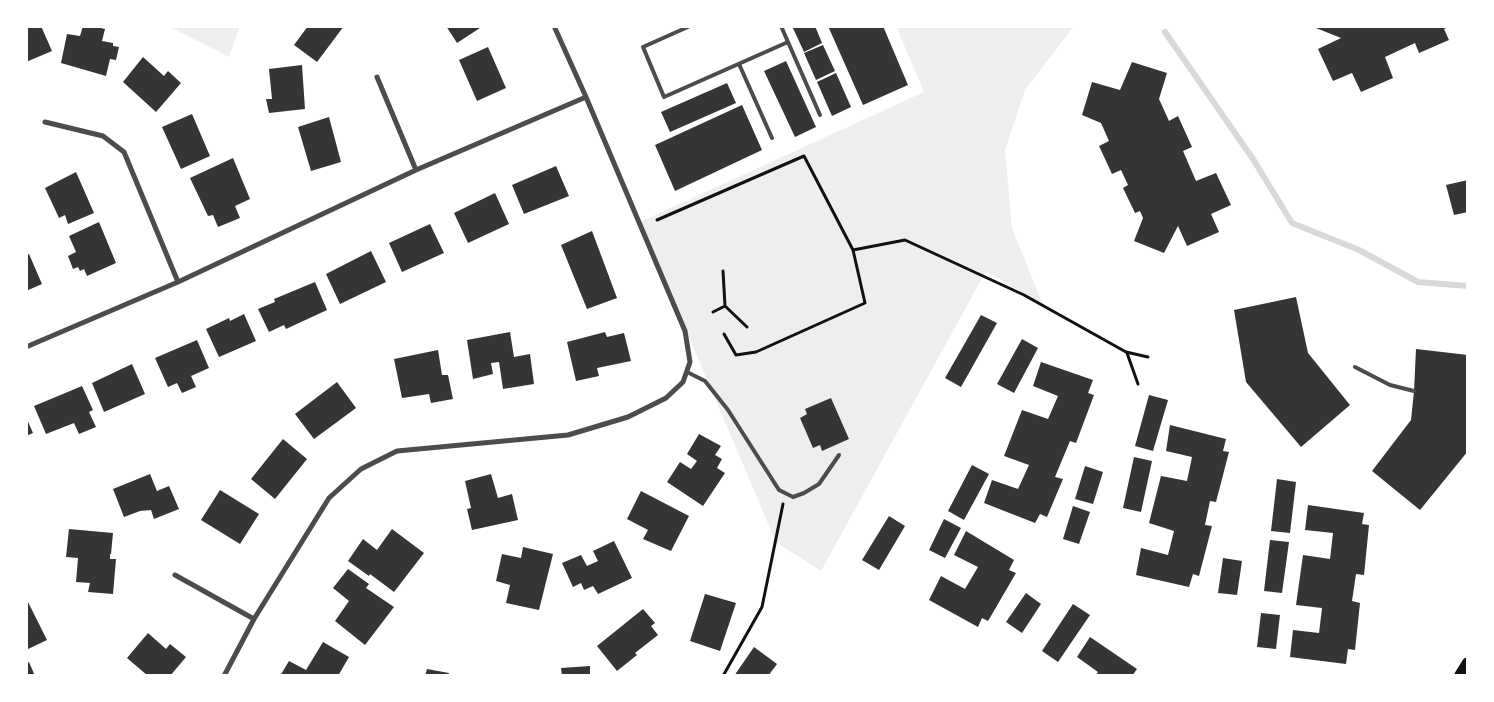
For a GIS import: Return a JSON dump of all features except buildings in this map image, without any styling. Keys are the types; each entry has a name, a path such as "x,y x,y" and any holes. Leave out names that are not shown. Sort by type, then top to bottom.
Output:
{"main road":[{"path":"1460,676 1468,663"}],"street":[{"path":"224,676 254,620 329,498 361,469 398,451 568,435 628,416 666,398 683,382 690,362 685,331 554,26"},
{"path":"377,77 416,170"},
{"path":"26,347 178,282 416,170 586,97"},
{"path":"45,122 103,136 124,152 178,282"},
{"path":"175,576 254,620"}],"lane":[{"path":"690,26 643,47 664,96 788,42"},
{"path":"781,26 820,115"},
{"path":"739,64 772,138"},
{"path":"1355,367 1390,385 1414,391"},
{"path":"687,372 705,380 728,410 778,490 793,497 804,493 819,484 839,455"}],"path":[{"path":"657,220 804,156 853,250 865,303 756,352 736,355 724,334"},
{"path":"853,250 905,240 1024,295 1126,352 1148,357"},
{"path":"723,271 725,306 747,327"},
{"path":"713,312 725,306"},
{"path":"1126,352 1138,384"},
{"path":"723,676 762,607 785,493"}],"shaded area":[{"path":"168,26 240,26 229,57"},
{"path":"896,26 1074,26 1025,90 1005,150 1012,228 1043,305 986,271 821,571 776,542 640,222 924,92"}],"waterway":[{"path":"1165,32 1253,159 1292,223 1359,250 1418,282 1468,286"}]}
